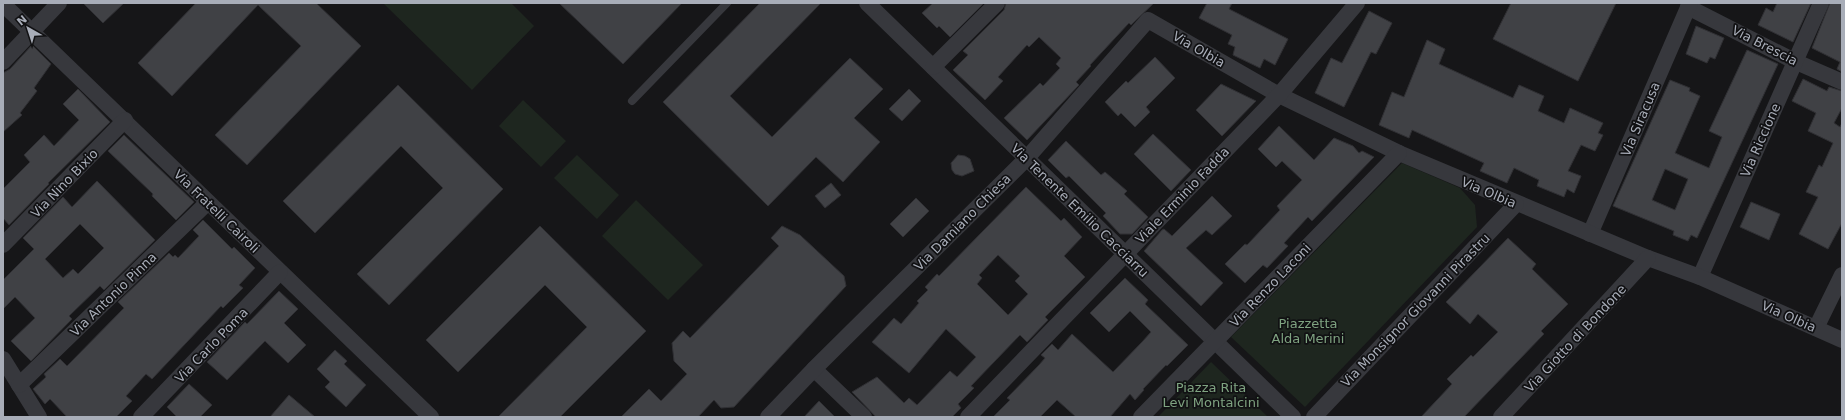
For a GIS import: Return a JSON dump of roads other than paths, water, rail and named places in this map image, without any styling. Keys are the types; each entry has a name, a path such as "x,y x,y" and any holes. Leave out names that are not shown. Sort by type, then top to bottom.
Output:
{"street":[{"path":"3,62 59,3"},
{"name":"Via Tenente Emilio Cacciarru","path":"867,3 1293,417"},
{"path":"933,68 997,3"},
{"name":"Viale Erminio Fadda","path":"968,417 1279,95 1357,3"},
{"name":"Via Riccione","path":"1700,277 1794,61 1821,3"},
{"name":"Via Fratelli Cairoli","path":"3,4 125,120 207,203 431,417"},
{"name":"Via Brescia","path":"1689,5 1794,61 1842,82"},
{"name":"Via Siracusa","path":"1590,234 1689,5"},
{"name":"Via Olbia","path":"1148,20 1279,95 1399,153 1516,204 1648,258 1700,277 1842,340"},
{"name":"Via Damiano Chiesa","path":"768,417 814,369 1026,158 1148,20"},
{"name":"Via Nino Bixio","path":"3,245 125,120"},
{"name":"Via Renzo Laconi","path":"1141,417 1399,153"},
{"name":"Via Antonio Pinna","path":"19,385 207,203"},
{"name":"Via Monsignor Giovanni Pirastru","path":"1314,417 1516,204"},
{"name":"Via Giotto di Bondone","path":"1501,417 1648,258"},
{"name":"Via Carlo Poma","path":"141,417 280,272"},
{"path":"1816,328 1842,275"},
{"path":"3,359 39,417"},
{"path":"814,369 864,417"}],"lane":[{"path":"632,101 728,3"}],"park label":[{"name":"Piazzetta Alda Merini","path":"1308,330"},
{"name":"Piazza Rita Levi Montalcini","path":"1211,394"}]}
